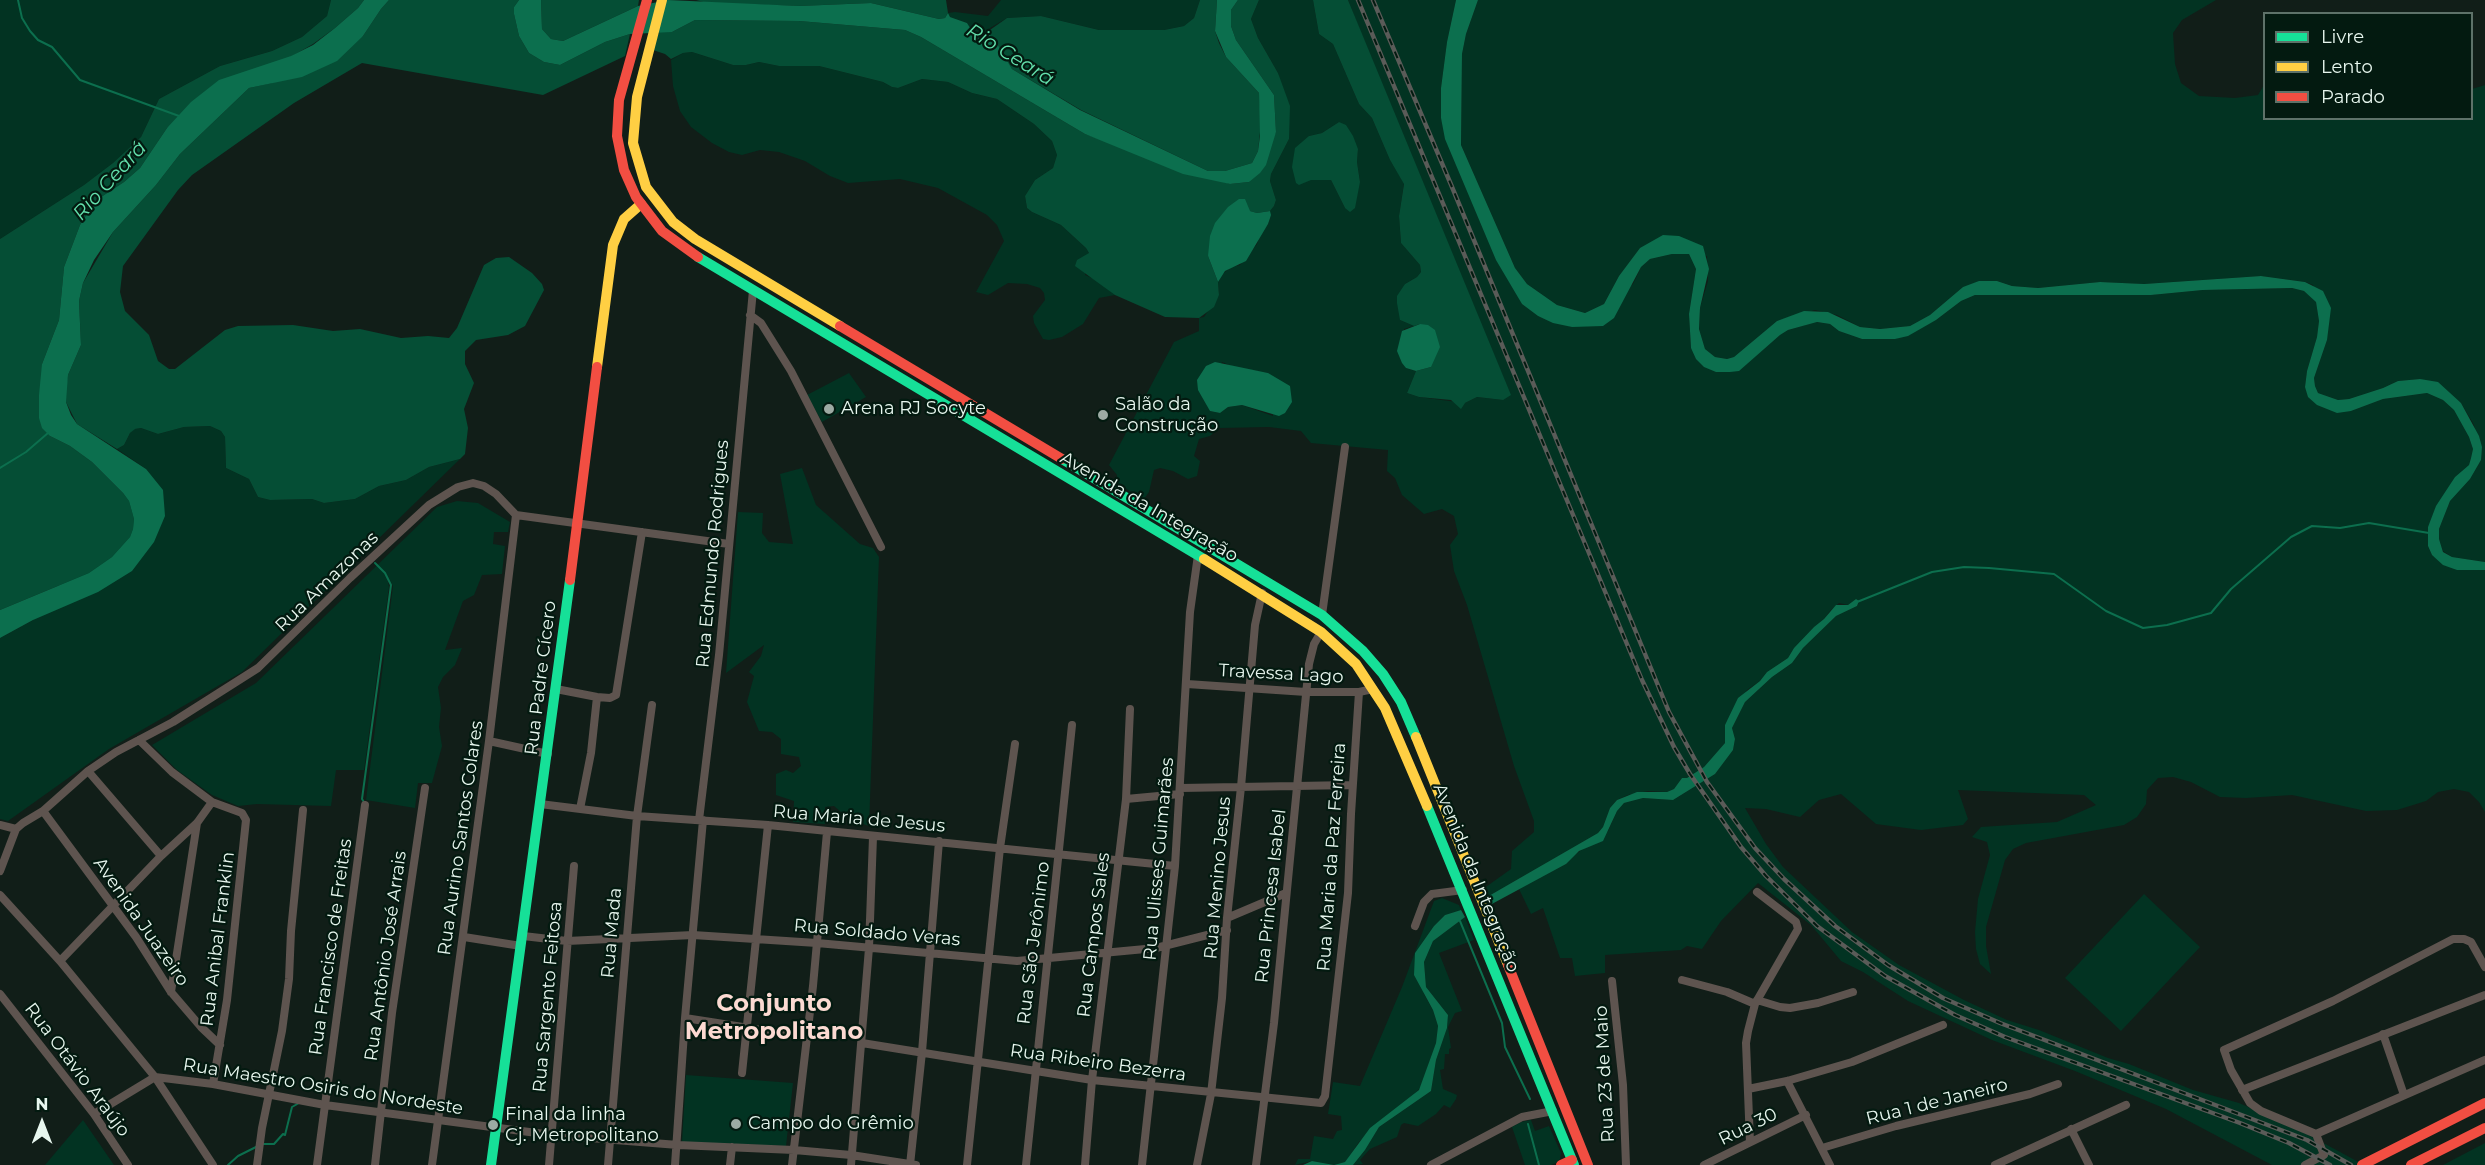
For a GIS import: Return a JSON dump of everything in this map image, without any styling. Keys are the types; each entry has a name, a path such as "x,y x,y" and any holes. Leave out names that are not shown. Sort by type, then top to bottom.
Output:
{"main road":[{"name":"Avenida da Integração","path":"647,0 619,100 617,136 624,170 641,204 648,216 671,239 729,276 1262,593 1322,632 1356,663 1400,739 1573,1162"},
{"name":"Avenida da Integração","path":"662,0 637,96 633,143 640,170 654,198 673,222 694,239 1322,615 1363,651 1383,674 1401,702 1430,768 1588,1165"},
{"name":"Rua Padre Cícero","path":"491,1165 548,754 613,245 624,219 641,204"},
{"path":"729,276 735,263"},
{"path":"1119,509 1126,497"},
{"path":"1137,520 1144,508"},
{"path":"1545,1092 1558,1088"},
{"path":"2362,1165 2485,1103"},
{"path":"1559,1126 1572,1122"},
{"path":"2411,1165 2485,1128"},
{"path":"1561,1165 1573,1162"}],"street":[{"name":"Rua Edmundo Rodrigues","path":"675,1165 701,820 719,655 753,290"},
{"path":"750,315 761,323 791,372 881,547"},
{"path":"1322,615 1345,447"},
{"name":"Rua Amazonas","path":"16,829 43,811 88,771 173,722 258,668 429,505 450,491 466,484 477,483 496,494 516,515"},
{"path":"516,515 729,544"},
{"name":"Rua Aurino Santos Colares","path":"432,1165 464,937 516,515"},
{"path":"556,689 597,697 614,697 620,683 642,532"},
{"name":"Rua Ulisses Guimarães","path":"1142,1165 1175,866 1191,612 1198,555"},
{"name":"Rua Menino Jesus","path":"1197,1165 1211,1094 1255,625 1262,593"},
{"name":"Rua Princesa Isabel","path":"1256,1165 1265,1097 1306,692 1311,652 1322,632"},
{"name":"Travessa Lago","path":"1187,684 1306,692 1359,692 1373,689"},
{"name":"Rua Maria da Paz Ferreira","path":"1325,1096 1348,893 1352,785 1359,692"},
{"path":"580,809 591,753 597,697"},
{"name":"Rua Mada","path":"608,1165 637,816 652,705"},
{"name":"Rua Campos Sales","path":"1085,1165 1092,1080 1126,799 1130,709"},
{"name":"Rua São Jerônimo","path":"1026,1165 1072,725"},
{"path":"60,961 196,823 212,802 172,772 139,740"},
{"path":"489,741 548,754"},
{"path":"967,1165 1000,848 1014,744"},
{"path":"88,771 161,856"},
{"path":"1126,799 1180,791 1241,787 1297,788 1352,785"},
{"name":"Rua Antônio José Arrais","path":"375,1165 392,1013 425,788"},
{"name":"Rua Anibal Franklin","path":"212,802 242,813 246,824 220,1046 213,1084"},
{"name":"Rua Maria de Jesus","path":"540,804 637,816 768,825 1175,866"},
{"name":"Rua Francisco de Freitas","path":"317,1165 365,805"},
{"path":"257,1165 289,979 291,931 303,810"},
{"name":"Avenida Juazeiro","path":"43,811 114,906 171,992 220,1046"},
{"path":"171,992 196,823"},
{"path":"0,825 16,829 0,871"},
{"path":"742,1073 768,825"},
{"path":"792,1165 827,832"},
{"path":"850,1165 862,1044 873,837"},
{"path":"912,1165 939,841"},
{"name":"Rua Sargento Feitosa","path":"549,1165 574,866"},
{"path":"1415,926 1424,902 1432,894 1463,890"},
{"path":"1750,1142 1746,1043 1756,1002 1798,929 1796,922 1757,892"},
{"path":"1227,918 1286,893"},
{"path":"0,895 60,961 155,1077 213,1165"},
{"name":"Rua Soldado Veras","path":"464,937 567,941 693,935 1017,960 1156,948 1227,930"},
{"path":"2306,1165 2324,1155 2316,1134 2254,1107 2242,1090 2224,1050 2333,1001 2453,939 2464,939 2471,942 2485,967"},
{"path":"1682,980 1756,1002 1790,1008 1818,1003 1853,992"},
{"name":"Rua 23 de Maio","path":"1612,981 1622,1074 1626,1165"},
{"name":"Rua Otávio Araújo","path":"0,994 94,1114 128,1165"},
{"path":"2242,1090 2485,995"},
{"path":"685,1018 807,1037"},
{"path":"1748,1089 1787,1081 1875,1054 1943,1025"},
{"path":"2383,1034 2404,1095"},
{"name":"Rua Ribeiro Bezerra","path":"862,1044 1092,1080 1211,1094 1265,1097 1315,1104 1323,1102 1325,1096"},
{"path":"2316,1134 2485,1060"},
{"name":"Rua Maestro Osiris do Nordeste","path":"94,1114 155,1077 213,1084 325,1105 552,1135 678,1145 794,1150 851,1155 912,1165"},
{"path":"1787,1081 1830,1165"},
{"name":"Rua 1 de Janeiro","path":"1822,1148 1896,1126 2030,1094 2058,1084"},
{"path":"1995,1165 2126,1105"},
{"path":"1431,1165 1522,1117 1553,1111"},
{"name":"Rua 30","path":"1704,1165 1806,1115"},
{"path":"2071,1129 2089,1165"},
{"path":"730,1165 732,1147"}],"shaded area":[{"path":"0,0 331,0 327,16 302,37 272,51 220,66 159,99 141,137 113,163 84,185 0,239"},
{"path":"331,0 364,0 335,28 313,44 167,128 140,168 124,182 95,201 80,225 64,267 59,320 42,364 50,436 70,446 92,462 123,493 129,501 134,519 133,529 130,537 112,557 89,573 0,610 0,239 84,185 113,163 141,137 159,99 220,66 272,51 302,37 327,16"},
{"name":"Rio Ceará","path":"364,0 389,0 363,36 337,61 302,77 249,88 180,154 156,185 113,232 94,260 83,283 79,301 81,345 68,375 66,402 77,424 146,469 163,490 165,516 154,542 132,571 98,592 33,620 0,638 0,610 89,573 112,557 130,537 133,529 134,519 129,501 123,493 92,462 70,446 50,436 42,428 39,418 42,364 59,320 64,267 80,225 95,201 124,182 140,168 167,128 191,102 219,80 291,56 313,45 358,8"},
{"path":"389,0 519,0 514,7 514,14 519,36 529,53 544,62 560,65 605,42 630,34 625,56 543,95 362,63 294,103 192,175 178,190 123,266 120,292 125,311 149,335 158,361 169,369 175,369 225,330 238,326 293,325 333,331 360,329 401,338 428,336 449,338 457,328 484,265 496,258 509,257 532,273 542,284 544,290 525,326 508,335 476,340 465,351 465,364 474,383 464,409 468,428 465,454 460,459 429,467 406,480 379,486 355,499 324,503 312,499 270,500 258,497 249,479 226,468 225,437 221,431 210,426 184,427 158,434 141,428 135,429 130,433 124,445 117,449 77,424 66,402 66,388 68,375 81,345 79,301 83,283 113,232 156,185 180,154 249,88 272,83 363,36"},
{"name":"Rio Ceará","path":"519,0 541,0 542,29 551,39 563,41 638,6 668,0 799,6 871,3 939,19 945,18 948,13 950,17 967,23 974,34 982,36 987,32 995,40 1012,69 1080,110 1208,171 1225,171 1252,163 1258,151 1260,136 1259,93 1226,57 1215,31 1217,0 1238,0 1231,10 1231,26 1236,40 1274,95 1276,132 1266,165 1260,173 1249,182 1230,184 1183,174 1085,134 921,37 905,30 799,21 695,20 672,32 630,34 605,42 560,65 544,62 529,53 519,36 514,14 514,7"},
{"path":"541,0 639,0 638,6 563,41 551,39 542,29"},
{"path":"696,0 946,0 948,13 945,18 939,19 871,3 799,6 707,3"},
{"path":"1001,0 1200,0 1194,18 1184,26 1164,30 1099,30 1041,16 1007,18 990,28 982,36 973,34 967,23 950,17 948,13 988,16"},
{"path":"1200,0 1217,0 1215,31 1219,43 1226,57 1259,93 1261,123 1258,151 1252,163 1225,171 1208,171 1081,110 1012,69 995,40 987,32 1007,18 1041,16 1099,30 1164,30 1184,26 1194,18"},
{"path":"1238,0 1259,0 1251,19 1258,38 1278,73 1290,106 1289,139 1271,174 1270,181 1276,200 1274,206 1270,211 1257,213 1250,211 1208,256 1218,282 1219,295 1214,307 1199,318 1165,317 1115,295 1075,266 1077,260 1089,253 1086,248 1061,225 1027,208 1025,196 1035,180 1053,168 1057,155 1052,141 1034,124 997,99 972,93 948,82 922,79 898,88 819,66 779,66 759,62 733,65 692,52 683,53 671,59 653,50 659,32 672,32 695,20 799,21 905,30 921,37 1085,134 1230,184 1249,182 1276,132 1274,95 1236,40 1231,26 1231,10"},
{"path":"1259,0 1313,0 1319,34 1333,44 1359,104 1372,118 1390,160 1404,183 1399,216 1401,243 1420,265 1421,272 1405,284 1400,320 1414,326 1404,329 1406,368 1416,371 1407,393 1419,397 1465,403 1477,397 1503,400 1348,0 1456,0 1447,42 1441,88 1441,118 1522,304 1538,316 1572,327 1633,284 1641,267 1650,259 1672,254 1689,254 1696,269 1689,314 1691,348 1739,370 1788,330 1816,322 1830,324 1839,331 1862,339 1895,339 1936,320 1961,301 1975,295 2151,295 2203,290 2292,288 2304,291 2312,297 2316,302 2319,321 2305,387 2351,411 2383,399 2427,393 2443,400 2454,410 2473,449 2469,465 2455,477 2428,527 2428,546 2432,555 2457,570 2485,570 2485,812 2469,792 2454,789 2438,792 2426,801 2397,810 2366,811 2292,795 2220,797 2191,782 2173,777 2158,778 2147,790 2146,804 2137,817 2124,825 2026,843 2013,849 2005,860 1986,927 1986,946 1991,974 1980,964 1975,932 1978,899 1990,855 1987,842 1972,837 1981,827 2057,822 2096,805 2084,795 1958,790 1968,819 1963,825 1921,830 1876,824 1841,794 1819,800 1800,817 1766,809 1745,808 1766,844 1783,867 1852,932 1899,965 2007,1020 2039,1030 2193,1090 2239,1103 2294,1127 2364,1165 2272,1165 2166,1109 1992,1040 1908,1001 1863,972 1841,961 1811,925 1758,883 1721,921 1702,949 1687,946 1681,950 1605,955 1605,973 1575,976 1572,958 1560,958 1543,908 1531,914 1519,889 1566,864 1573,856 1608,831 1617,811 1624,803 1643,798 1673,800 1715,774 1733,750 1735,739 1732,728 1745,702 1772,677 1792,663 1803,648 1836,616 1857,606 1859,602 1856,599 1848,605 1839,603 1794,648 1788,658 1767,672 1760,681 1747,690 1725,725 1725,743 1704,767 1687,778 1682,778 1674,789 1667,792 1648,791 1617,800 1610,808 1603,827 1598,833 1487,897 1483,889 1511,869 1512,851 1534,832 1534,821 1514,766 1467,605 1454,571 1450,545 1458,534 1454,516 1442,509 1424,514 1402,495 1395,478 1387,471 1388,450 1311,443 1301,431 1269,427 1219,428 1210,436 1199,439 1194,456 1200,461 1197,476 1188,479 1173,471 1160,468 1154,470 1149,492 1144,499 1116,483 1117,475 1109,465 1174,342 1199,331 1199,318 1204,317 1219,295 1220,276 1231,267 1240,265 1257,244 1268,224 1270,211 1276,200 1270,181 1271,174 1289,139 1278,73 1258,38 1251,19","holes":["1339,122 1358,149 1360,182 1345,208 1331,180 1311,180 1309,136 1322,133","1222,362 1234,367 1268,373 1273,416 1242,405 1228,407 1220,413 1210,411 1207,402"]},
{"path":"1313,0 1348,0 1511,395 1503,400 1477,397 1465,403 1461,409 1451,400 1419,397 1407,393 1416,371 1431,367 1420,324 1414,326 1400,320 1397,303 1397,296 1405,284 1421,272 1420,265 1401,243 1399,216 1404,184 1390,160 1372,118 1359,104 1333,44 1319,34"},
{"path":"1456,0 1478,0 1466,34 1462,54 1461,145 1515,268 1527,284 1557,305 1585,313 1604,304 1619,276 1640,248 1663,235 1679,236 1703,246 1709,269 1700,308 1699,329 1705,349 1715,357 1727,359 1734,357 1777,321 1804,311 1828,312 1860,327 1880,329 1910,326 1930,315 1963,287 1979,281 1997,281 2012,286 2038,288 2100,282 2144,284 2261,276 2305,282 2323,291 2331,308 2327,340 2314,378 2318,393 2338,400 2349,399 2398,381 2420,379 2438,382 2461,403 2479,436 2482,447 2481,460 2470,479 2450,501 2439,529 2439,539 2443,552 2452,557 2485,562 2485,570 2457,570 2443,565 2432,555 2428,546 2428,527 2436,506 2455,477 2469,465 2473,449 2454,410 2443,400 2427,393 2383,399 2351,411 2337,413 2317,405 2308,397 2305,387 2319,321 2316,302 2304,291 2292,288 2203,290 2151,295 1975,295 1961,301 1936,320 1908,336 1895,339 1862,339 1839,331 1830,324 1817,322 1788,330 1739,371 1730,372 1716,372 1704,367 1696,359 1691,348 1689,314 1696,269 1689,254 1672,254 1650,259 1641,267 1614,318 1603,326 1572,327 1553,323 1538,316 1522,304 1496,260 1445,139 1441,118 1441,88 1447,42"},
{"path":"1478,0 2216,0 2182,20 2173,33 2175,64 2181,83 2199,96 2235,98 2258,95 2263,87 2263,120 2473,120 2473,89 2485,85 2485,562 2452,557 2443,551 2439,540 2439,529 2450,501 2470,479 2481,460 2474,425 2461,403 2420,379 2398,381 2349,399 2338,400 2318,393 2314,378 2327,340 2313,285 2305,282 2261,276 2143,284 2100,282 2038,288 2012,286 1997,281 1963,287 1930,315 1910,326 1880,329 1860,327 1837,315 1815,310 1777,321 1734,357 1727,359 1715,357 1705,349 1699,329 1700,308 1708,281 1707,256 1640,248 1619,276 1604,304 1585,313 1557,305 1527,284 1515,268 1461,145 1462,54 1466,34"},
{"path":"692,52 733,65 759,62 779,66 819,66 898,88 922,79 948,82 972,93 997,99 1034,124 1052,141 1057,155 1053,168 1035,180 1025,196 1027,208 1061,225 1086,248 1089,253 1085,275 1097,280 1115,295 1099,298 1083,324 1062,337 1043,339 1034,323 1033,316 1045,300 1040,288 1027,284 1008,283 988,295 976,292 1004,241 997,225 987,215 938,188 900,179 848,183 830,176 805,161 779,152 760,150 742,155 729,152 712,143 691,127 680,111 673,86 671,60 683,53"},
{"path":"1339,122 1346,125 1358,149 1360,182 1355,208 1350,212 1345,208 1331,180 1311,180 1299,185 1296,183 1292,167 1295,148 1309,136 1322,133"},
{"path":"1239,199 1245,199 1250,211 1257,213 1270,211 1271,215 1246,261 1225,271 1218,282 1208,256 1210,236 1215,223 1228,207"},
{"path":"1420,324 1428,325 1435,330 1440,347 1431,367 1416,371 1406,368 1397,351 1402,331"},
{"path":"1215,362 1268,373 1290,386 1292,402 1285,413 1279,416 1242,405 1228,407 1220,413 1210,411 1198,390 1197,380 1206,366"},
{"name":"Arena RJ Socyte","path":"849,373 866,397 822,422 807,395"},
{"path":"210,426 221,431 225,437 226,468 249,479 258,497 270,500 312,499 324,503 355,499 379,486 406,480 429,467 460,459 242,672 109,749 8,821 0,819 0,638 33,620 146,469 117,449 124,445 130,433 134,429 141,428 158,434 184,427"},
{"path":"802,468 816,505 860,544 873,548 879,557 869,826 853,825 851,813 841,812 834,806 825,807 825,824 793,822 794,801 776,795 776,774 786,770 793,773 801,766 799,757 781,754 781,739 772,732 759,731 747,702 754,676 749,672 761,656 764,645 726,673 738,512 763,513 762,533 769,542 793,544 780,474"},
{"path":"457,501 478,503 510,522 508,532 494,532 493,544 505,546 502,574 482,575 474,595 463,601 445,650 462,648 455,665 443,677 438,687 442,746 432,783 418,783 415,808 366,800 393,586 387,576 389,587 364,770 336,770 331,806 257,804 238,806 212,795 177,770 152,745 256,683 437,507"},
{"path":"1856,599 1859,601 1857,606 1836,616 1803,648 1792,663 1772,677 1745,702 1732,728 1735,739 1733,750 1715,774 1673,800 1643,798 1624,803 1617,811 1603,841 1579,851 1566,864 1490,905 1487,897 1598,833 1603,827 1610,808 1617,800 1637,792 1667,792 1674,789 1682,778 1687,778 1704,767 1725,743 1725,725 1738,698 1760,681 1767,672 1788,658 1794,648 1836,605 1848,605"},
{"path":"2144,894 2200,947 2121,1031 2065,978"},
{"path":"1442,898 1459,905 1461,910 1445,915 1434,926 1415,953 1424,994 1433,1010 1438,1026 1436,1043 1421,1087 1359,1142 1346,1162 1334,1165 1312,1161 1295,1165 1298,1159 1310,1159 1314,1136 1333,1139 1337,1131 1342,1130 1341,1116 1328,1114 1333,1082 1360,1086 1402,987 1434,901"},
{"path":"1461,910 1465,917 1433,941 1424,962 1426,987 1448,1015 1447,1028 1436,1060 1431,1091 1379,1127 1353,1165 1334,1165 1345,1162 1370,1128 1419,1090 1436,1043 1438,1026 1433,1010 1414,975 1415,953 1434,926 1445,915"},
{"path":"1465,917 1474,940 1439,953 1462,1011 1455,1013 1448,1027 1451,1048 1449,1054 1445,1054 1444,1069 1440,1070 1443,1089 1457,1095 1456,1099 1450,1108 1444,1105 1436,1114 1418,1126 1404,1123 1397,1137 1370,1149 1360,1160 1363,1164 1353,1165 1379,1127 1431,1091 1436,1060 1447,1028 1448,1015 1426,987 1424,962 1433,941"},
{"name":"Campo do Grêmio","path":"686,1075 793,1083 786,1146 682,1142"},
{"path":"83,1120 114,1165 45,1165"},
{"path":"1531,1120 1535,1131 1549,1126 1561,1153 1556,1163 1525,1165 1512,1127"},
{"path":"2485,1143 2485,1165 2443,1165"},
{"path":"1312,1161 1334,1165 1303,1165"}],"waterway":[{"path":"18,0 22,18 30,31 38,40 52,47 80,80 179,116"},
{"path":"0,468 26,452 48,433"},
{"path":"1857,602 1932,572 1964,567 1989,568 2054,574 2106,611 2143,628 2167,625 2211,613 2231,589 2291,537 2312,526 2340,528 2369,523 2429,533"},
{"path":"364,802 362,799 391,585 385,573 375,563"},
{"path":"1460,921 1502,1023 1505,1047 1530,1099"},
{"path":"263,1144 274,1144 283,1134 285,1135 292,1107 299,1103"},
{"path":"1528,1124 1539,1165"},
{"path":"228,1165 238,1156 258,1146"}],"railway":[{"path":"1358,0 1642,680 1674,747 1690,774 1741,847 1766,876 1817,926 1885,976 1955,1015 2005,1037 2240,1123 2289,1143 2330,1165"},
{"path":"1373,0 1669,712 1707,782 1755,848 1784,879 1835,926 1888,965 1943,998 2000,1023 2307,1140 2351,1165"}],"traffic: fast":[{"path":"698,257 1204,559"},
{"path":"1062,459 1322,615 1363,651 1383,674 1401,702 1416,737"},
{"path":"491,1165 570,580"},
{"path":"1427,806 1574,1165"}],"traffic: slow":[{"path":"662,0 637,97 633,143 646,187 673,222 695,239 840,326"},
{"path":"597,367 613,245 624,219 641,204"},
{"path":"1204,559 1321,632 1356,664 1385,708 1427,806"},
{"path":"1416,737 1508,965"}],"traffic: jam":[{"path":"647,0 619,100 617,136 624,170 636,197 662,231 698,257"},
{"path":"840,326 1062,459"},
{"path":"570,580 597,367"},
{"path":"1508,965 1588,1165"},
{"path":"2362,1165 2485,1103"},
{"path":"2411,1165 2485,1128"},
{"path":"1561,1165 1572,1160"}],"place":[{"name":"Arena RJ Socyte","path":"829,409"},
{"name":"Salão da Construção","path":"1103,415"},
{"name":"Campo do Grêmio","path":"736,1124"},
{"name":"Final da linha Cj. Metropolitano","path":"493,1125"}],"district":[{"name":"Conjunto Metropolitano","path":"774,1018"}]}
